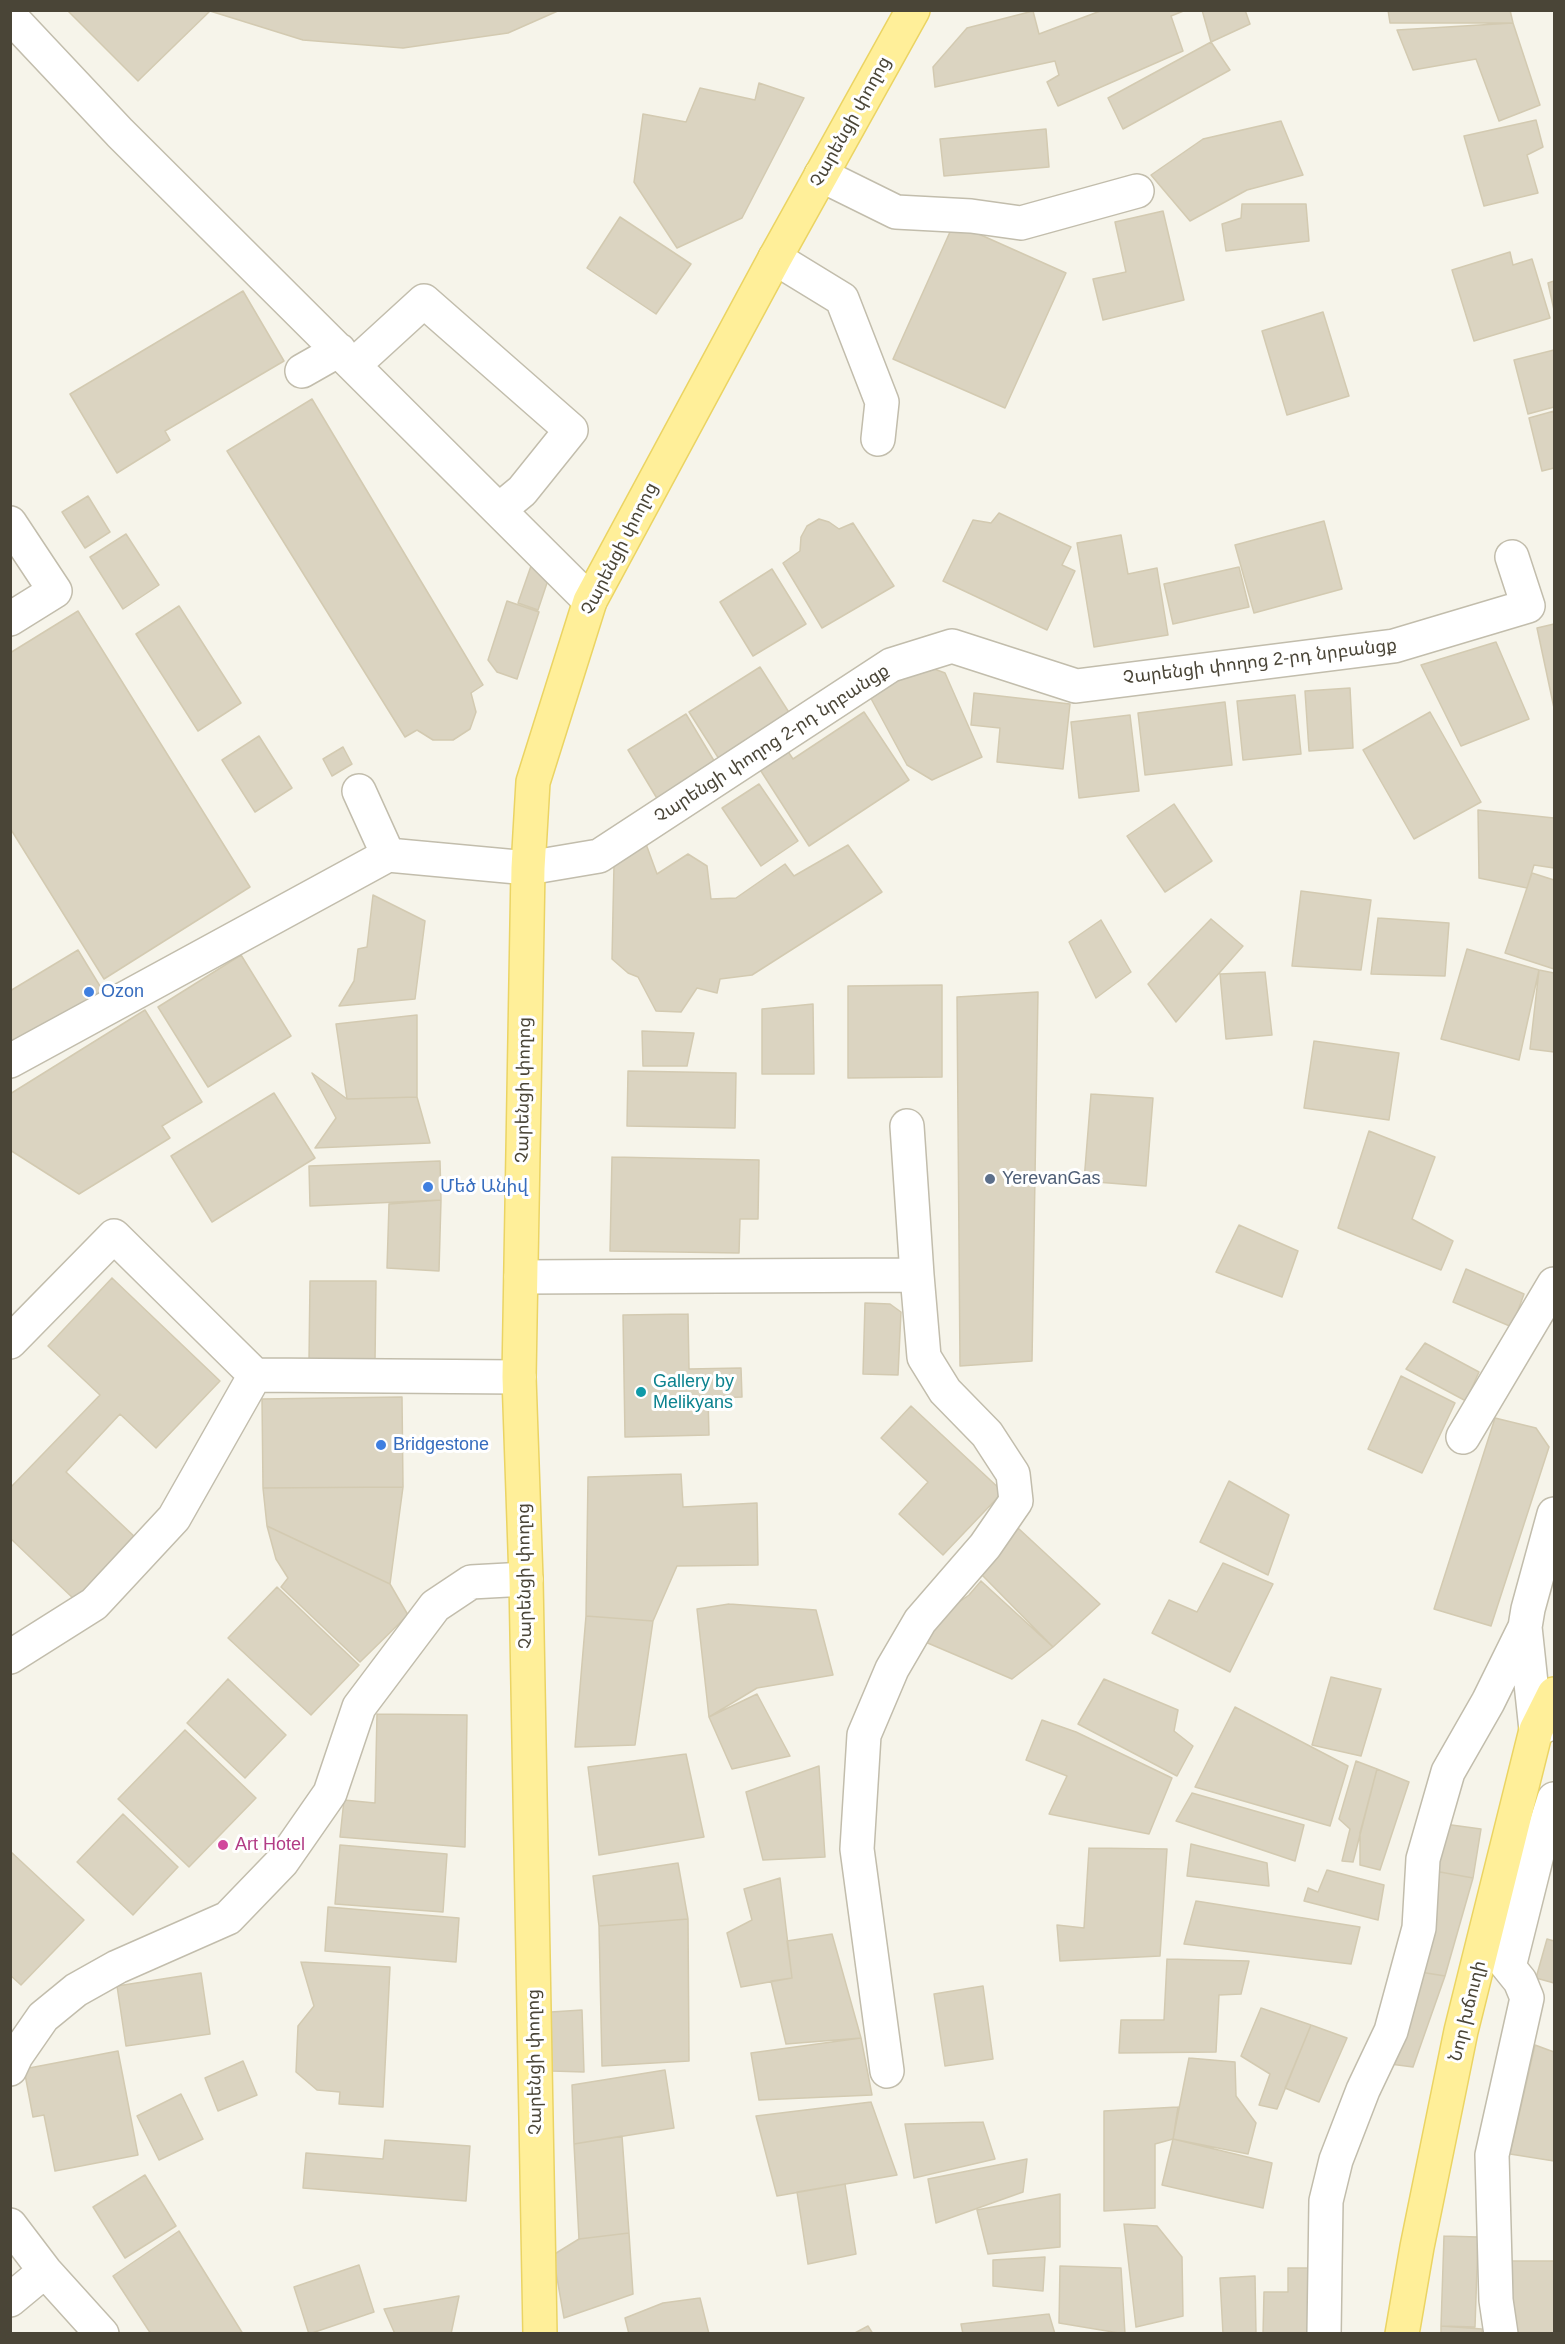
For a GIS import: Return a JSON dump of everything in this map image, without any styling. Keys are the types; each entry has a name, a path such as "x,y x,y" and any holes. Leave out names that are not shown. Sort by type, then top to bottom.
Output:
{"main road":[{"name":"Չարենցի փողոց","path":"540,2334 526,1579 519,1377 528,868 533,782 590,601 775,258 914,10"},
{"name":"Նոր խճուղի","path":"1402,2334 1417,2247 1461,2031 1554,1694"}],"street":[{"path":"10,16 120,133 590,601"},
{"path":"821,175 897,212 971,216 1021,223 1137,191"},
{"path":"775,258 842,299 882,402 878,439"},
{"path":"302,372 346,357 424,301 571,429 522,490 499,510"},
{"path":"10,523 55,591 10,619"},
{"name":"Չարենցի փողոց 2-րդ նրբանցք","path":"388,855 528,868 599,856 891,665 952,646 1076,686 1394,646 1528,606 1512,557"},
{"path":"10,1061 388,855 359,791"},
{"path":"887,2071 857,1849 864,1735 892,1669 920,1621 985,1546 1016,1501 1013,1474 987,1434 945,1391 924,1358 907,1126"},
{"path":"10,1342 114,1236 255,1375 519,1377"},
{"path":"521,1277 917,1275"},
{"path":"1463,1437 1554,1284"},
{"path":"10,1657 94,1604 174,1518 255,1375"},
{"path":"1324,2334 1326,2201 1336,2160 1363,2090 1391,2031 1419,1928 1423,1860 1448,1772 1488,1702 1525,1627 1554,1514"},
{"path":"10,2069 16,2056 43,2017 76,1990 117,1968 228,1918 282,1862 330,1793 359,1707 435,1606 471,1582 526,1579"},
{"path":"1525,1627 1545,1726"},
{"path":"1509,1967 1540,1843 1554,1799"},
{"path":"1486,1939 1520,1981 1527,1998 1492,2155 1496,2300 1501,2334"},
{"path":"10,2225 45,2271 102,2334"},
{"path":"10,2300 45,2271"}],"building":[{"path":"67,10 560,10 508,33 403,48 303,40 210,11 138,81"},
{"path":"1103,10 1186,10 1171,16 1183,51 1058,106 1047,82 1059,75 1055,61 935,87 933,67 967,28 1033,11 1039,34"},
{"path":"1202,10 1245,10 1250,24 1211,42"},
{"path":"1388,10 1510,10 1513,23 1390,23"},
{"path":"1513,23 1540,105 1499,121 1476,59 1413,70 1397,30"},
{"path":"1211,42 1230,70 1123,129 1108,98"},
{"path":"759,83 804,98 742,218 677,248 634,182 643,114 686,122 700,88 755,100"},
{"path":"1536,120 1543,147 1527,155 1538,193 1484,206 1464,136"},
{"path":"1281,121 1303,175 1247,190 1190,221 1151,175 1203,139"},
{"path":"1046,129 1049,167 944,176 940,139"},
{"path":"1242,204 1306,204 1309,241 1226,251 1222,224 1241,218"},
{"path":"1163,211 1184,300 1103,320 1093,279 1126,272 1115,222"},
{"path":"620,217 691,264 656,314 587,268"},
{"path":"954,223 1066,273 1005,408 893,359"},
{"path":"1510,252 1513,265 1532,259 1550,318 1474,341 1452,270"},
{"path":"1554,281 1554,310 1548,283"},
{"path":"243,291 284,361 165,431 170,440 117,473 70,394"},
{"path":"1323,312 1349,396 1287,415 1262,331"},
{"path":"1554,350 1554,407 1528,414 1514,360"},
{"path":"312,399 483,685 471,693 476,712 470,729 453,740 433,740 417,730 405,737 227,451"},
{"path":"1554,411 1554,468 1542,471 1529,418"},
{"path":"88,496 110,532 85,548 62,512"},
{"path":"999,513 1071,547 1062,565 1075,571 1047,630 943,581 973,520 991,523"},
{"path":"819,519 839,529 853,523 894,586 822,628 783,563 800,551 801,537 807,526"},
{"path":"1324,521 1342,589 1254,613 1235,545"},
{"path":"126,534 159,585 123,609 90,557"},
{"path":"1121,535 1128,574 1157,568 1168,635 1094,647 1077,543"},
{"path":"531,566 550,574 538,610 518,603"},
{"path":"1239,567 1249,607 1173,624 1164,584"},
{"path":"772,569 806,624 753,656 720,602"},
{"path":"507,601 539,612 517,679 497,672 488,660"},
{"path":"179,606 241,703 198,731 136,634"},
{"path":"78,611 250,887 104,979 10,828 10,653"},
{"path":"1554,624 1554,708 1537,628"},
{"path":"1496,642 1529,719 1461,746 1421,665"},
{"path":"921,664 945,673 982,757 932,780 907,765 868,693"},
{"path":"760,667 790,714 719,759 689,712"},
{"path":"1350,688 1353,748 1309,751 1305,691"},
{"path":"974,693 1070,704 1063,769 997,762 1000,728 971,725"},
{"path":"1295,695 1301,754 1243,760 1237,701"},
{"path":"1225,702 1232,765 1145,775 1138,713"},
{"path":"864,712 909,780 809,846 759,768 787,750 793,759"},
{"path":"1430,712 1481,802 1414,839 1363,750"},
{"path":"686,714 716,764 658,800 628,750"},
{"path":"1130,715 1139,791 1079,798 1071,722"},
{"path":"259,736 292,788 255,812 222,760"},
{"path":"343,747 352,764 332,776 323,759"},
{"path":"759,784 798,841 761,866 722,808"},
{"path":"1174,804 1212,861 1165,892 1127,836"},
{"path":"1478,810 1554,818 1554,868 1534,865 1527,888 1479,878"},
{"path":"646,844 657,874 688,854 707,866 711,899 736,898 785,864 794,876 848,845 882,892 752,975 720,979 717,993 697,988 681,1012 656,1011 638,977 628,973 612,959 614,864"},
{"path":"1532,873 1554,880 1554,969 1505,953"},
{"path":"1301,891 1371,900 1361,970 1292,966"},
{"path":"373,895 425,921 415,999 339,1006 354,981 358,949 367,947"},
{"path":"1378,918 1449,923 1445,976 1371,974"},
{"path":"1211,919 1243,946 1176,1022 1148,984"},
{"path":"1101,920 1131,972 1096,998 1069,942"},
{"path":"1467,949 1539,970 1519,1060 1441,1039"},
{"path":"78,950 106,996 10,1054 10,991"},
{"path":"241,955 291,1036 208,1087 158,1007"},
{"path":"1539,970 1554,973 1554,1052 1530,1049"},
{"path":"1265,972 1272,1035 1226,1039 1220,974"},
{"path":"942,985 942,1077 848,1078 848,986"},
{"path":"1038,992 1032,1361 960,1366 957,997"},
{"path":"813,1004 814,1074 762,1074 762,1009"},
{"path":"145,1010 202,1102 162,1126 170,1138 79,1194 10,1150 10,1094"},
{"path":"417,1015 417,1097 347,1099 336,1024"},
{"path":"642,1031 694,1033 687,1066 643,1066"},
{"path":"1314,1041 1399,1053 1389,1120 1304,1108"},
{"path":"628,1071 736,1073 735,1128 627,1126"},
{"path":"312,1073 347,1099 417,1097 430,1143 315,1148 336,1118"},
{"path":"274,1093 315,1158 212,1222 171,1156"},
{"path":"1091,1094 1153,1098 1146,1186 1084,1181"},
{"path":"1369,1131 1435,1157 1412,1219 1453,1241 1441,1270 1338,1228"},
{"path":"612,1157 759,1160 758,1219 740,1219 739,1253 610,1251"},
{"path":"440,1161 441,1200 310,1206 309,1166"},
{"path":"441,1200 439,1271 387,1268 389,1204"},
{"path":"1239,1225 1298,1251 1282,1297 1216,1272"},
{"path":"1466,1269 1524,1294 1512,1327 1453,1302"},
{"path":"112,1278 220,1381 156,1448 120,1414 66,1472 136,1538 76,1601 10,1538 10,1488 100,1395 48,1346"},
{"path":"310,1281 376,1281 375,1362 309,1361"},
{"path":"865,1303 890,1304 901,1312 898,1375 863,1374"},
{"path":"688,1314 689,1369 741,1368 742,1397 708,1398 709,1435 625,1437 623,1315"},
{"path":"1425,1343 1479,1372 1466,1401 1406,1369"},
{"path":"1401,1376 1455,1403 1422,1473 1368,1449"},
{"path":"402,1397 403,1487 263,1488 262,1399"},
{"path":"911,1406 1003,1492 943,1555 899,1514 928,1482 881,1438"},
{"path":"1495,1418 1536,1428 1549,1447 1491,1626 1434,1609"},
{"path":"681,1474 683,1507 757,1503 758,1565 677,1566 653,1621 586,1616 588,1477"},
{"path":"1229,1481 1289,1515 1268,1575 1200,1542"},
{"path":"403,1487 390,1584 267,1526 263,1488"},
{"path":"267,1526 390,1584 408,1615 360,1662 281,1587 288,1578 276,1559"},
{"path":"1018,1528 1100,1604 1053,1647 980,1573"},
{"path":"1223,1563 1273,1584 1230,1672 1152,1633 1169,1600 1197,1612"},
{"path":"981,1581 1053,1647 1012,1679 923,1641 943,1613 969,1595"},
{"path":"277,1587 359,1665 311,1715 228,1638"},
{"path":"729,1604 816,1610 833,1675 757,1688 709,1717 697,1609"},
{"path":"586,1616 653,1621 635,1745 575,1747"},
{"path":"1331,1677 1381,1689 1361,1756 1312,1745"},
{"path":"228,1679 286,1735 245,1778 187,1723"},
{"path":"1104,1679 1178,1710 1174,1731 1193,1746 1177,1776 1078,1724"},
{"path":"757,1694 790,1756 732,1769 709,1717"},
{"path":"1235,1707 1348,1766 1330,1826 1195,1787"},
{"path":"377,1714 467,1715 465,1847 340,1837 344,1800 375,1803"},
{"path":"1042,1720 1076,1732 1172,1778 1149,1834 1049,1814 1067,1776 1026,1760"},
{"path":"185,1730 256,1798 189,1867 118,1799"},
{"path":"686,1754 704,1837 599,1855 588,1767"},
{"path":"1356,1761 1377,1769 1353,1862 1342,1861 1350,1829 1339,1819"},
{"path":"819,1766 825,1857 763,1860 746,1792"},
{"path":"1377,1769 1409,1782 1380,1870 1360,1865 1360,1833"},
{"path":"1192,1793 1304,1825 1295,1861 1176,1821"},
{"path":"123,1814 178,1867 133,1915 77,1862"},
{"path":"1437,1823 1481,1829 1473,1878 1429,1870"},
{"path":"1191,1844 1267,1863 1269,1886 1187,1876"},
{"path":"340,1845 447,1854 443,1912 335,1904"},
{"path":"1089,1848 1167,1849 1160,1956 1060,1961 1057,1925 1084,1928"},
{"path":"10,1851 84,1920 21,1985 10,1975"},
{"path":"678,1863 688,1919 599,1926 593,1876"},
{"path":"1327,1870 1384,1885 1378,1920 1304,1901 1308,1888 1318,1892"},
{"path":"1429,1870 1473,1878 1445,1976 1420,1972"},
{"path":"780,1878 792,1978 741,1987 727,1933 752,1920 744,1889"},
{"path":"1196,1901 1360,1927 1351,1964 1184,1944"},
{"path":"328,1907 459,1918 456,1962 325,1951"},
{"path":"688,1919 689,2061 602,2066 599,1926"},
{"path":"832,1934 861,2038 786,2044 771,1981 792,1978 787,1941"},
{"path":"1547,1939 1554,1941 1554,1983 1536,1978"},
{"path":"1167,1959 1249,1961 1241,1994 1219,1995 1216,2052 1119,2053 1121,2020 1164,2020"},
{"path":"301,1962 390,1967 383,2107 339,2104 340,2092 317,2090 296,2072 298,2026 314,2006"},
{"path":"1420,1972 1445,1976 1413,2067 1390,2064"},
{"path":"201,1973 210,2034 126,2046 117,1986"},
{"path":"983,1986 993,2059 945,2066 934,1994"},
{"path":"1261,2008 1311,2025 1277,2109 1259,2105 1270,2074 1241,2056"},
{"path":"582,2010 584,2072 552,2071 551,2012"},
{"path":"1311,2025 1347,2038 1319,2102 1285,2088"},
{"path":"861,2038 872,2095 759,2100 751,2053"},
{"path":"1535,2045 1554,2052 1554,2161 1510,2154"},
{"path":"118,2051 138,2155 55,2171 44,2115 33,2117 24,2069"},
{"path":"1189,2058 1235,2062 1236,2096 1256,2123 1248,2154 1173,2139"},
{"path":"243,2061 257,2095 218,2111 205,2078"},
{"path":"665,2070 674,2128 574,2144 572,2085"},
{"path":"181,2094 203,2139 159,2160 137,2116"},
{"path":"871,2102 897,2175 777,2196 756,2116"},
{"path":"1178,2107 1173,2139 1155,2144 1155,2208 1104,2211 1104,2111"},
{"path":"983,2122 995,2159 914,2178 905,2124"},
{"path":"622,2136 629,2233 579,2239 574,2144"},
{"path":"1173,2139 1272,2163 1263,2208 1162,2185"},
{"path":"385,2140 470,2146 466,2201 303,2188 306,2153 383,2159"},
{"path":"1027,2159 1023,2192 936,2223 928,2179"},
{"path":"145,2175 176,2226 125,2258 93,2207"},
{"path":"845,2184 856,2254 808,2264 797,2192"},
{"path":"1060,2194 1060,2247 988,2254 977,2210"},
{"path":"1124,2224 1157,2226 1182,2257 1183,2316 1136,2327"},
{"path":"179,2231 243,2334 151,2334 113,2276"},
{"path":"629,2233 633,2294 564,2318 553,2255 579,2239"},
{"path":"1444,2236 1478,2237 1475,2327 1441,2326"},
{"path":"1045,2257 1043,2291 993,2286 993,2260"},
{"path":"1506,2261 1554,2261 1554,2334 1514,2334"},
{"path":"359,2265 374,2312 309,2334 294,2287"},
{"path":"1060,2266 1121,2268 1125,2334 1059,2323"},
{"path":"1288,2268 1320,2268 1320,2334 1263,2334 1264,2292 1288,2292"},
{"path":"1255,2276 1256,2334 1223,2334 1220,2278"},
{"path":"459,2296 451,2334 395,2334 384,2309"},
{"path":"700,2298 709,2334 629,2334 625,2318 663,2303"},
{"path":"1049,2314 1055,2334 963,2334 961,2324"},
{"path":"868,2326 873,2334 853,2334"},
{"path":"1441,2326 1482,2329 1482,2334 1441,2334"}],"place":[{"name":"Ozon","path":"89,992"},
{"name":"YerevanGas","path":"990,1179"},
{"name":"Մեծ Անիվ","path":"428,1187"},
{"name":"Gallery by Melikyans","path":"641,1392"},
{"name":"Bridgestone","path":"381,1445"},
{"name":"Art Hotel","path":"223,1845"}]}
